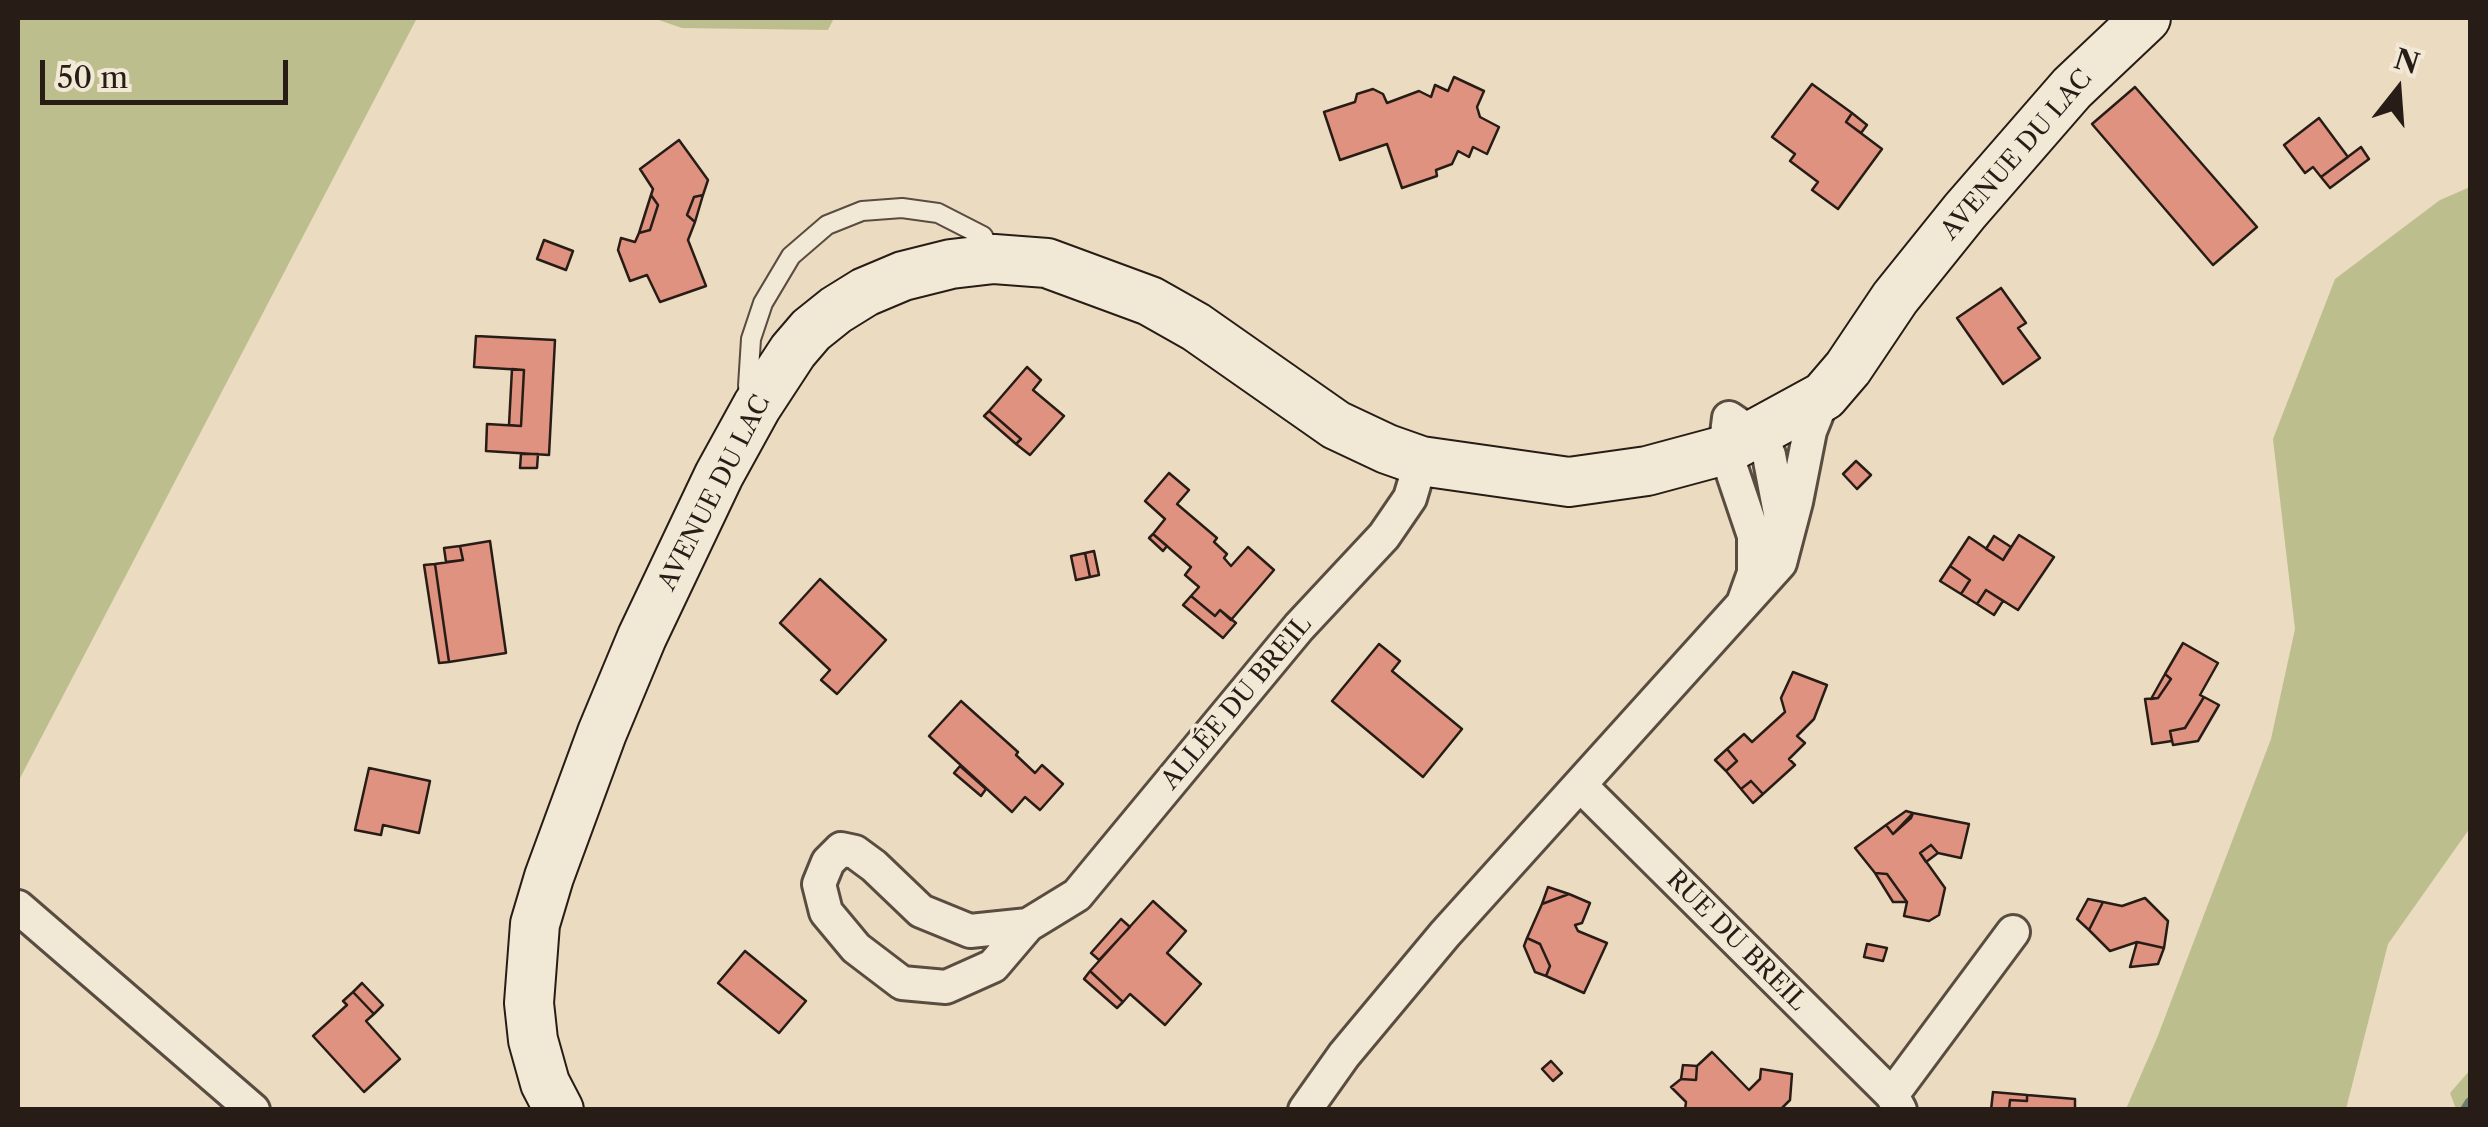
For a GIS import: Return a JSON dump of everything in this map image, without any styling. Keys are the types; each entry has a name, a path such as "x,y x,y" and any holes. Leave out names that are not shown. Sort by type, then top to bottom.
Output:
{"street":[{"name":"AVENUE DU LAC","path":"558,1110 546,1082 531,1022 530,964 535,924 602,733 642,637 719,475 793,351 810,330 836,310 903,276 951,264 994,259 1047,263 1150,301 1196,326 1336,425 1421,462 1570,482 1647,471 1824,396 1965,211 2072,88 2146,18"},
{"name":"AVENUE DU LAC","path":"1737,434 1774,392 1895,298"},
{"path":"1305,1110 1344,1055 1446,934 1780,562 1810,431 1824,396"},
{"path":"1737,434 1768,455 1785,536"},
{"path":"1737,434 1754,536 1754,573 1743,605"},
{"name":"ALLÉE DU BREIL","path":"1028,926 970,931 921,910 874,866 854,852 841,849 828,862 819,884 826,912 856,948 902,983 946,987 993,966 1028,926 1078,895 1299,627 1384,536 1410,498 1421,462"},
{"name":"RUE DU BREIL","path":"1581,786 1896,1102 2014,932"},
{"path":"18,907 253,1110"}],"lane":[{"path":"757,406 748,386 751,339 763,303 792,256 827,225 862,211 902,208 938,214 983,236 994,259"}],"green space":[{"path":"18,18 417,18 18,782"},
{"path":"653,18 834,18 828,30 682,28"},
{"path":"2470,187 2470,828 2388,944 2346,1109 2126,1109 2271,739 2295,629 2273,439 2335,279 2440,200"},
{"path":"2470,1070 2470,1109 2456,1109 2450,1093"}],"building":[{"path":"1454,77 1484,91 1477,107 1480,117 1499,127 1487,154 1473,147 1469,157 1458,151 1452,164 1436,170 1437,176 1402,188 1387,144 1340,160 1324,112 1355,102 1357,94 1373,89 1383,94 1387,103 1419,91 1431,97 1435,85 1448,91"},
{"path":"1812,84 1852,113 1846,122 1882,149 1838,209 1812,190 1818,182 1790,161 1795,154 1772,137"},
{"path":"2135,87 2257,227 2213,265 2092,124"},
{"path":"1852,113 1867,125 1861,133 1846,122"},
{"path":"2319,118 2348,157 2321,177 2313,167 2305,173 2284,145"},
{"path":"679,140 708,180 703,195 694,197 687,215 695,222 688,240 706,286 660,302 647,275 630,281 618,250 621,238 635,242 639,233 650,230 658,205 640,169"},
{"path":"2361,147 2369,159 2330,188 2321,177"},
{"path":"651,195 658,205 650,230 639,233"},
{"path":"703,195 695,222 687,215 694,197"},
{"path":"544,240 573,251 566,270 537,259"},
{"path":"2001,288 2026,323 2018,328 2040,358 2003,384 1957,318"},
{"path":"476,336 555,340 549,455 486,451 487,424 521,426 524,370 474,367"},
{"path":"1027,367 1041,380 1033,390 1064,416 1030,455 1016,444 1021,439 989,411"},
{"path":"512,369 524,370 521,426 509,425"},
{"path":"989,411 1021,439 1016,444 984,416"},
{"path":"521,454 538,454 537,468 520,468"},
{"path":"1856,461 1871,475 1857,489 1843,474"},
{"path":"1169,473 1189,490 1177,504 1217,538 1214,542 1227,554 1224,558 1231,566 1248,547 1274,570 1231,620 1220,610 1215,616 1191,596 1199,587 1185,575 1191,567 1153,534 1165,519 1145,501"},
{"path":"1153,534 1167,546 1163,551 1149,538"},
{"path":"2019,535 2054,557 2018,610 1986,590 1977,604 1961,594 1970,580 1950,566 1969,537 2003,560"},
{"path":"1994,536 2011,547 2003,560 1986,549"},
{"path":"490,541 506,653 449,662 435,564 463,560 460,546"},
{"path":"460,546 463,560 446,562 444,548"},
{"path":"1094,551 1099,575 1090,577 1085,553"},
{"path":"1085,553 1090,577 1076,580 1071,556"},
{"path":"435,564 449,662 439,663 424,565"},
{"path":"1950,566 1970,580 1961,594 1940,581"},
{"path":"820,579 886,640 837,694 821,680 830,670 780,623"},
{"path":"1986,590 2003,601 1994,615 1977,604"},
{"path":"1191,596 1215,616 1220,610 1236,623 1223,638 1183,605"},
{"path":"2183,643 2218,663 2185,728 2170,731 2172,741 2152,744 2145,699 2158,698 2171,679 2165,674"},
{"path":"1379,644 1400,661 1392,671 1462,729 1423,777 1332,701"},
{"path":"1793,672 1827,685 1814,719 1797,736 1805,743 1789,759 1795,765 1763,794 1751,781 1741,789 1726,771 1737,761 1727,749 1744,734 1752,742 1785,712 1781,698"},
{"path":"2165,674 2171,679 2158,698 2151,699"},
{"path":"2204,697 2219,705 2198,741 2173,745 2170,731 2185,728"},
{"path":"961,701 1018,752 1016,755 1035,773 1042,765 1063,784 1040,810 1025,797 1012,812 929,736"},
{"path":"1727,749 1737,761 1726,771 1715,760"},
{"path":"960,766 986,789 981,796 954,773"},
{"path":"369,768 430,781 419,833 383,825 381,835 355,830"},
{"path":"1751,781 1763,794 1753,803 1741,789"},
{"path":"1906,811 1913,813 1911,818 1893,834 1886,825"},
{"path":"1913,813 1969,824 1961,858 1938,853 1931,845 1920,853 1945,888 1939,915 1929,921 1904,916 1907,902 1887,874 1875,873 1855,848 1886,825 1893,834"},
{"path":"1931,845 1938,853 1926,862 1920,853"},
{"path":"1875,873 1887,874 1907,902 1893,902"},
{"path":"1548,887 1569,894 1542,904"},
{"path":"1569,894 1590,903 1582,923 1575,925 1578,931 1607,943 1584,993 1546,976 1550,966 1540,944 1527,938 1542,904"},
{"path":"2145,898 2168,921 2164,948 2137,942 2110,951 2089,930 2103,902 2122,906"},
{"path":"2088,899 2103,902 2089,930 2077,919"},
{"path":"1153,901 1186,931 1167,953 1201,984 1165,1025 1130,994 1123,1002 1090,971"},
{"path":"1121,919 1130,927 1099,960 1091,953"},
{"path":"1527,938 1540,944 1550,966 1546,976 1535,972 1524,946"},
{"path":"2137,942 2164,948 2158,964 2130,967"},
{"path":"1867,944 1887,948 1883,961 1864,957"},
{"path":"745,951 806,1001 779,1033 718,983"},
{"path":"1090,971 1123,1002 1117,1008 1084,979"},
{"path":"362,983 383,1005 374,1014 353,992"},
{"path":"353,992 374,1014 366,1021 400,1059 364,1092 313,1036 347,1005 343,1001"},
{"path":"1712,1052 1749,1090 1760,1079 1761,1069 1792,1074 1790,1100 1780,1110 1685,1110 1686,1102 1671,1087 1681,1079 1696,1080 1697,1066"},
{"path":"1551,1061 1562,1073 1553,1081 1542,1069"},
{"path":"1683,1065 1697,1066 1696,1080 1681,1079"},
{"path":"1993,1092 2027,1095 2027,1101 2010,1100 2009,1110 1991,1110"},
{"path":"2027,1095 2075,1099 2075,1110 2009,1110 2010,1100 2027,1101"}],"waterway":[{"path":"2465,1110 2470,1102"}]}
